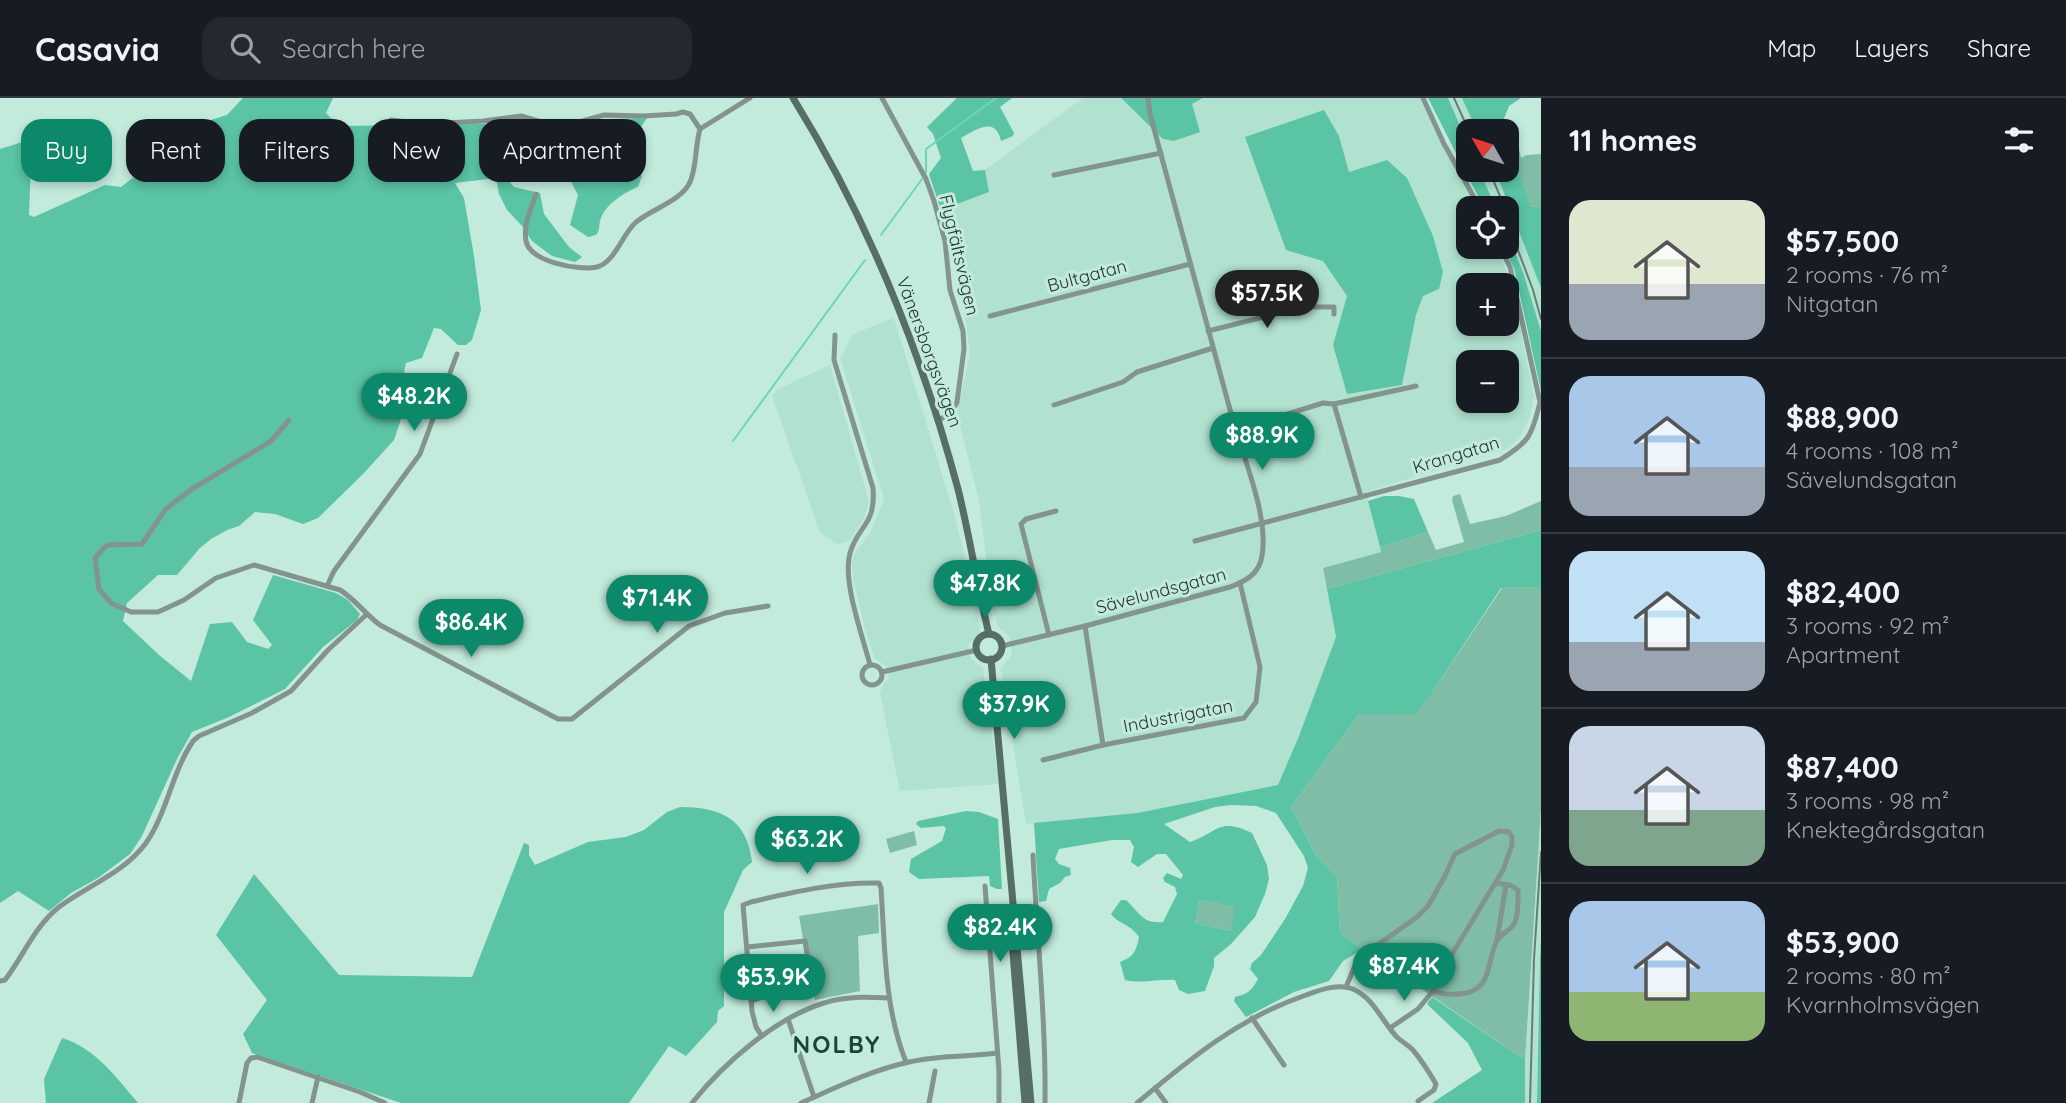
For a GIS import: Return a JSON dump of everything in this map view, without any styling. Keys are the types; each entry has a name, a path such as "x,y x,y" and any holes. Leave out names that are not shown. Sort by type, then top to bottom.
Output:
{"main road":[{"name":"Vänersborgsvägen","path":"793,98 838,176 900,309 939,420 962,508 989,634"},
{"path":"989,634 999,638 1002,646 999,655 991,659 982,657 977,650 979,639 989,634"},
{"path":"991,659 1031,1103"},
{"path":"1006,822 1025,1103"}],"street":[{"path":"699,129 750,98"},
{"name":"Flygfältsvägen","path":"882,98 926,178 934,201 945,241 950,290 963,331 964,349 957,402 952,412 939,420"},
{"name":"Sävelundsgatan","path":"1002,646 1240,583 1250,579 1259,568 1263,523 1208,331 1148,98"},
{"path":"1423,98 1444,144 1473,196"},
{"path":"465,122 521,116 552,125 572,124 604,114 644,116 683,112 690,114 699,129 690,183 664,206 635,223 621,244 598,267 556,263 531,251 526,243 527,223 536,194"},
{"path":"1054,175 1161,153"},
{"name":"Krangatan","path":"1195,541 1500,460 1520,447 1535,425 1540,402 1506,259"},
{"name":"Bultgatan","path":"990,316 1190,264"},
{"path":"1208,331 1304,307 1334,307 1334,314"},
{"path":"835,335 834,360 873,488 874,506 850,551 848,579 870,666"},
{"path":"1054,405 1123,382 1138,372 1213,348"},
{"path":"327,586 334,571 420,454 457,354"},
{"path":"1235,430 1323,403 1334,404 1416,386"},
{"path":"1334,404 1361,497"},
{"path":"289,421 271,440 172,504 142,544 108,545 104,548 95,558 95,562 99,589 111,603 131,612 158,612 184,600 216,578 254,565 327,586 350,596 366,615 392,631 558,719 572,719 689,626 725,613 768,606"},
{"path":"1049,635 1021,524 1026,519 1056,512"},
{"name":"Industrigatan","path":"1043,760 1103,745 1244,718 1255,702 1260,667 1240,583"},
{"path":"0,981 5,980 14,968 42,922 60,906 118,870 146,843 193,741 291,691 328,650 366,615"},
{"name":"Industrigatan","path":"1085,626 1103,745"},
{"path":"881,672 977,650"},
{"path":"870,666 877,667 882,677 878,683 872,685 863,680 862,673 870,666"},
{"path":"1346,987 1362,956 1417,917 1428,906 1455,853 1499,831 1509,832 1512,845 1503,870 1433,991 1418,1009 1390,1028"},
{"path":"1033,855 1045,1040 1045,1103"},
{"path":"762,1036 756,1027 751,1001 743,905 815,888 879,883 888,998 895,1032 906,1062"},
{"path":"1495,883 1516,887 1518,890 1514,925 1497,940"},
{"path":"1433,991 1456,995 1474,991 1481,985 1497,940 1506,885"},
{"path":"985,886 999,1103"},
{"path":"747,947 805,941 811,979 751,1001"},
{"path":"1137,1103 1211,1043 1252,1018 1309,993 1346,987 1368,999 1400,1040 1412,1049 1436,1084 1434,1090 1418,1101"},
{"path":"694,1102 727,1064 788,1019 825,1002 855,997 888,998"},
{"path":"1252,1018 1284,1065"},
{"path":"788,1019 814,1097"},
{"path":"801,1103 906,1062 968,1054 997,1054"},
{"path":"239,1103 247,1063 251,1058 257,1057 385,1103"},
{"path":"929,1103 935,1071"},
{"path":"312,1103 318,1077"},
{"path":"1155,1088 1166,1103"}],"shaded area":[{"path":"1083,98 1121,98 1141,118 1192,104 1203,98 1422,98 1456,166 1456,182 1464,182 1471,196 1456,196 1456,259 1501,259 1507,273 1456,273 1456,336 1519,336 1519,324 1534,396 1530,417 1520,437 1509,448 1366,492 1381,552 1323,568 1336,637 1278,785 1137,813 1026,824 1001,669 1012,654 1009,636 998,627 992,606 979,500 957,413 970,354 964,304 941,210 989,192 985,170","holes":["1339,136 1349,172 1387,160 1423,296 1416,315 1402,385 1342,315 1347,296 1323,261"]},
{"path":"1448,98 1462,98 1472,119 1457,119"},
{"path":"1541,154 1541,206 1531,207 1519,175 1519,159"},
{"path":"1484,182 1500,182 1506,196 1491,196"},
{"path":"1519,229 1541,288 1541,331 1518,259"},
{"path":"894,318 955,517 975,599 980,632 968,645 971,659 983,668 999,784 900,791 880,693 889,679 886,666 875,659 865,629 852,563 854,554 870,533 884,499 840,358 853,334"},
{"path":"830,365 869,502 864,518 850,541 837,544 820,532 772,396 778,389"},
{"path":"1460,494 1470,524 1506,516 1541,501 1541,530 1327,589 1323,568 1381,552 1380,547 1428,532 1436,550 1464,542 1452,500 1453,496"},
{"path":"1539,587 1541,809 1525,1060 1340,933 1337,877 1315,854 1291,807 1359,714 1432,693 1502,588"},
{"path":"1541,809 1537,1103 1525,1103 1525,1060"},
{"path":"914,831 917,845 890,853 886,839"},
{"path":"1200,900 1236,907 1231,931 1195,923"},
{"path":"878,904 879,933 858,936 860,991 815,1000 806,939 803,939 799,916"}],"green space":[{"path":"243,98 333,98 326,113 332,119 239,119 239,182 354,182 354,126 368,126 368,182 463,182 455,183 464,198 481,310 472,340 466,345 458,345 441,329 434,328 422,358 406,363 404,372 420,394 415,404 404,410 394,440 318,518 303,524 275,514 255,512 239,526 211,539 177,575 158,575 127,603 123,621 191,681 210,624 232,622 247,642 268,649 272,645 253,620 273,575 336,593 348,600 360,614 357,620 323,647 285,689 192,732 142,836 130,854 49,911 18,891 0,903 0,149 21,142 21,182 30,182 29,215 34,217 105,185 121,187 127,182 225,182 225,119 214,119 227,115"},
{"path":"957,98 1012,98 1000,107 1014,133 1001,141 995,129 985,127 961,138 973,171 985,170 989,192 941,210 929,174 941,158 933,134 927,127"},
{"path":"1121,98 1203,98 1192,104 1200,132 1174,141 1163,139"},
{"path":"1428,98 1448,98 1457,119 1456,153"},
{"path":"1462,98 1521,98 1509,106 1504,119 1472,119"},
{"path":"1324,110 1339,136 1349,172 1387,160 1407,178 1433,236 1443,272 1439,289 1423,296 1416,315 1402,385 1347,394 1333,345 1347,296 1323,261 1286,250 1245,137"},
{"path":"465,124 479,124 479,180 465,182"},
{"path":"1519,173 1531,207 1541,206 1541,288 1519,232 1519,196 1505,196 1500,182 1519,182"},
{"path":"497,182 510,182 514,187 540,193 544,214 569,247 582,257 575,262 552,256 532,241 507,210"},
{"path":"571,182 640,182 638,187 611,203 603,213 596,235 588,237 570,225 578,195"},
{"path":"1471,182 1484,182 1491,196 1478,196"},
{"path":"1509,259 1518,259 1541,331 1541,391 1519,291 1519,273 1515,273"},
{"path":"1384,496 1414,499 1428,532 1380,547 1368,501"},
{"path":"1541,530 1541,595 1539,587 1501,588 1416,714 1359,714 1291,807 1315,854 1337,877 1340,933 1363,949 1343,961 1329,981 1294,992 1246,1017 1234,1001 1235,997 1249,991 1258,979 1250,969 1252,963 1261,955 1285,919 1303,886 1308,868 1304,856 1276,813 1256,806 1215,807 1164,824 1190,842 1225,826 1252,833 1267,865 1269,879 1255,917 1231,944 1214,958 1214,966 1205,991 1188,994 1179,990 1175,980 1125,980 1120,962 1134,953 1139,937 1111,914 1121,900 1126,900 1146,919 1163,922 1177,894 1175,887 1163,878 1167,873 1181,879 1183,875 1166,854 1157,854 1138,867 1131,862 1134,847 1130,840 1112,840 1059,849 1055,859 1059,864 1070,868 1071,875 1049,889 1046,901 1039,902 1034,823 1137,813 1278,785 1336,637 1327,589","holes":["1200,900 1235,907 1231,931 1195,923"]},
{"path":"680,807 707,809 729,818 738,825 744,835 752,862 743,870 724,912 724,1006 718,1011 717,1022 686,1056 669,1046 629,1103 401,1103 252,1053 243,1034 267,1000 216,935 254,874 339,975 472,977 524,843 529,845 529,855 535,865 588,842 626,837 644,830 667,812"},
{"path":"966,811 979,812 998,819 1002,889 990,886 989,876 919,879 909,872 911,859 942,841 946,828 921,828 916,824 918,821"},
{"path":"1541,941 1541,1103 1537,1103 1540,958"},
{"path":"1432,997 1525,1060 1525,1103 1432,1103 1482,1070 1468,1043 1427,1004"},
{"path":"62,1038 95,1056 138,1103 46,1103 44,1079"}],"waterway":[{"path":"926,172 926,149 996,98"},
{"path":"881,235 922,179"},
{"path":"733,441 865,260"}],"railway":[{"path":"1454,98 1464,119"},
{"path":"1494,182 1500,196"},
{"path":"1519,253 1541,319"},
{"path":"1530,1103 1534,959 1541,852"}],"district":[{"name":"NOLBY","path":"837,1045"}]}
